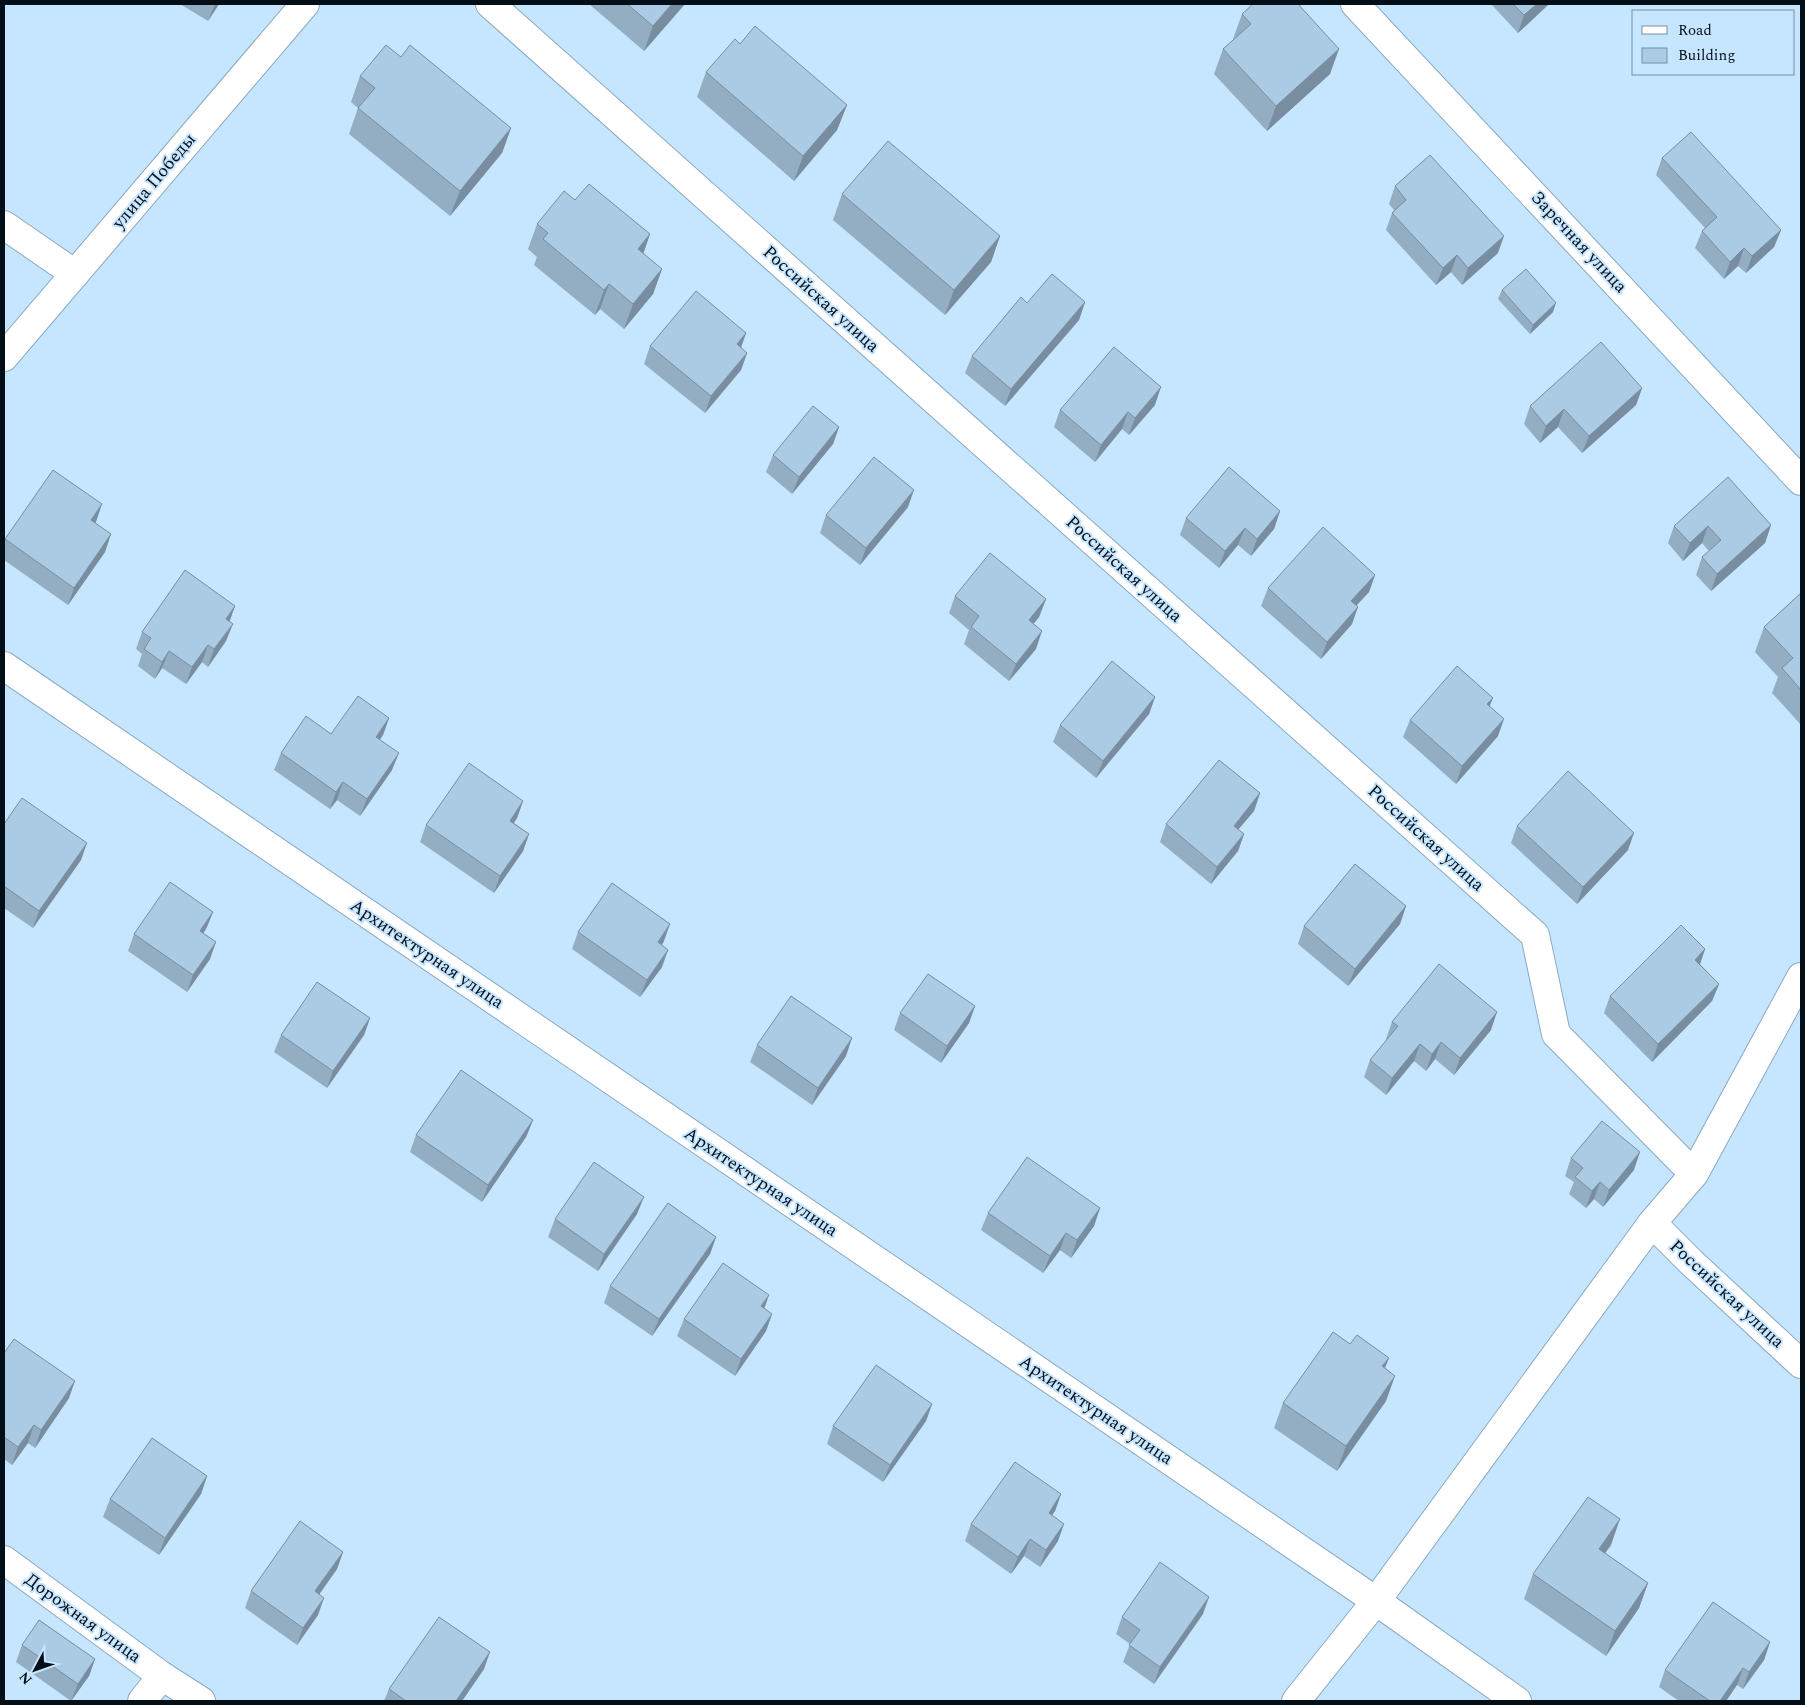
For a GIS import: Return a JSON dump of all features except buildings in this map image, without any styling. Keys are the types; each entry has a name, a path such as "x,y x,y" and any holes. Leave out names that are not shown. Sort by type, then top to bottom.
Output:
{"street":[{"name":"улица Победы","path":"4,357 305,4"},
{"name":"Российская улица","path":"490,4 1535,935 1556,1034 1694,1174"},
{"name":"Заречная улица","path":"1355,4 1801,482"},
{"path":"4,225 75,274"},
{"name":"Архитектурная улица","path":"4,666 1376,1601 1517,1701"},
{"path":"1296,1701 1376,1601 1652,1223 1694,1174 1801,977"},
{"name":"Российская улица","path":"1652,1223 1691,1262 1801,1364"},
{"name":"Дорожная улица","path":"4,1560 162,1676 202,1701"},
{"path":"142,1701 162,1676"}]}
